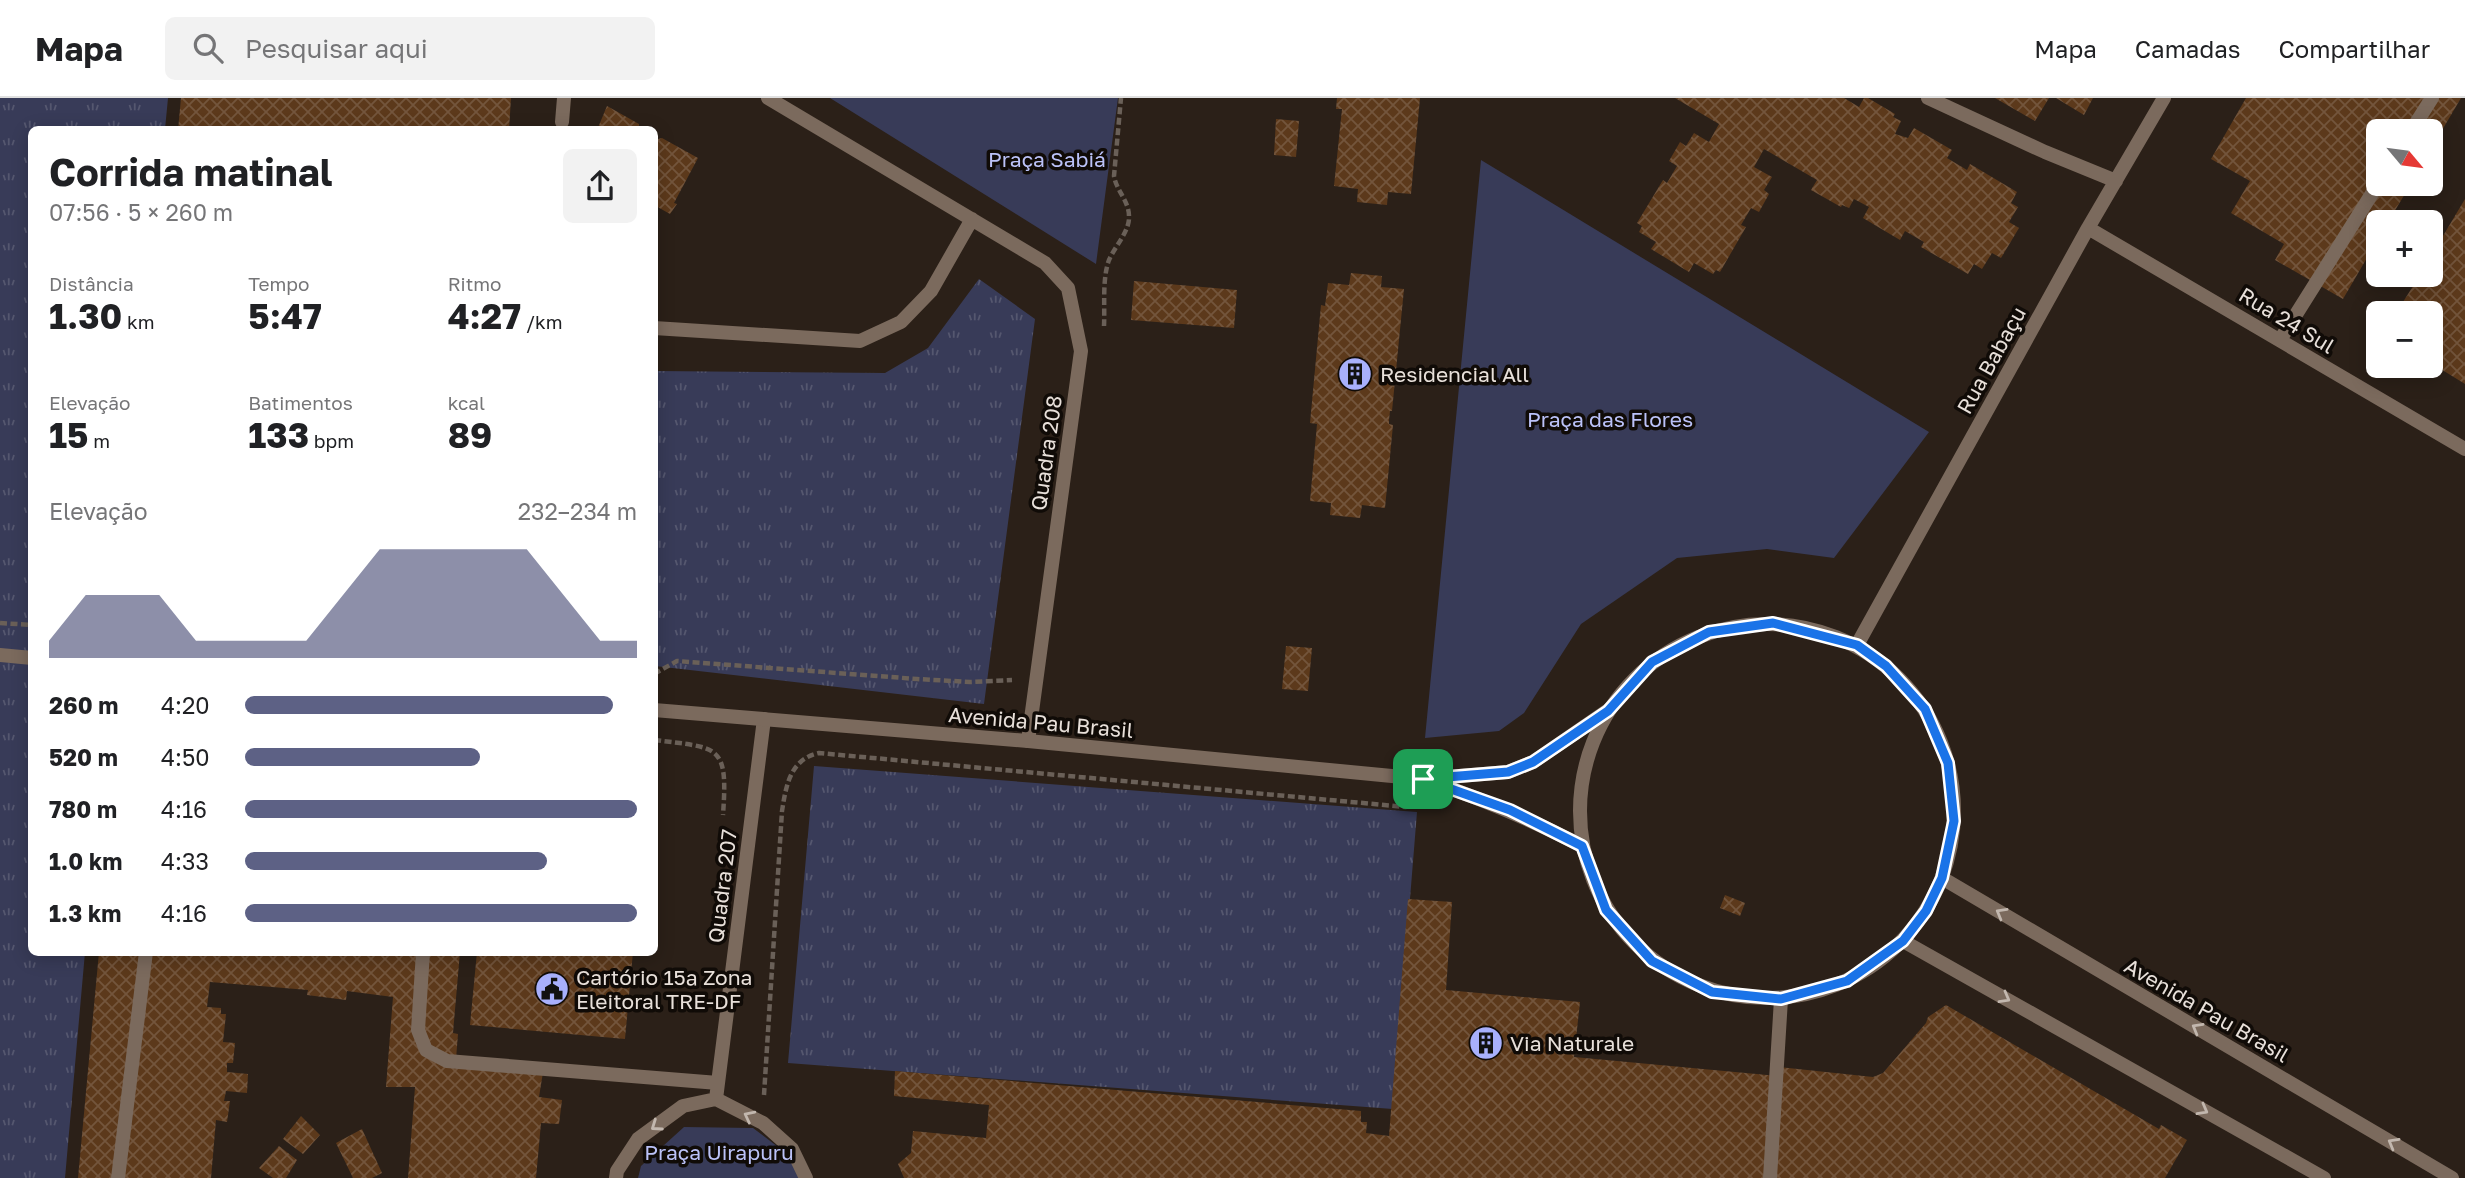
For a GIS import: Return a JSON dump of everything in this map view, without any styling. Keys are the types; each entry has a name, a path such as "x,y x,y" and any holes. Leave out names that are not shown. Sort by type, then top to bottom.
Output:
{"street":[{"path":"562,122 564,98"},
{"name":"Quadra 208","path":"768,98 1045,263 1068,288 1081,351 1028,741"},
{"path":"1928,98 2045,152 2116,181"},
{"name":"Rua Babaçu","path":"1857,645 2088,228 2164,98"},
{"path":"2419,119 2432,98"},
{"path":"2280,340 2370,196"},
{"path":"658,328 860,341 901,322 931,291 972,219"},
{"name":"Rua 24 Sul","path":"2088,228 2465,449"},
{"path":"1773,623 1857,645 1886,666 1925,709 1948,763 1954,821 1942,878 1926,911 1903,941 1847,981 1781,999 1712,992 1652,961 1606,910 1582,846 1579,799 1588,753 1608,711 1652,662 1709,632 1773,623"},
{"path":"0,655 28,658"},
{"name":"Avenida Pau Brasil","path":"658,710 1028,741 1417,778 1508,772 1533,762 1608,711"},
{"name":"Quadra 207","path":"716,1099 764,719"},
{"name":"Avenida Pau Brasil","path":"1417,778 1521,815 1582,846"},
{"name":"Avenida Pau Brasil","path":"1942,878 2452,1178"},
{"path":"1903,941 2324,1178"},
{"path":"118,1178 146,956"},
{"path":"423,956 418,1031 426,1050 447,1061 718,1083"},
{"path":"1770,1178 1781,999"},
{"path":"616,1178 617,1171 638,1139 683,1106 716,1099 763,1123 792,1149 806,1178"}],"path":[{"path":"1081,351 1103,342 1109,261 1129,223 1130,213 1115,184 1114,176 1121,98"},
{"path":"0,622 28,625"},
{"path":"658,672 677,661 970,682 1037,679"},
{"path":"658,740 702,746 713,750 720,757 725,783 723,820"},
{"path":"763,1123 782,811 786,783 791,773 801,761 811,755 819,753 936,763 1406,807 1417,778"}],"green space":[{"path":"0,98 168,98 165,126 28,126 28,956 85,956 65,1178 0,1178"},
{"name":"Praça Sabiá","path":"830,98 1118,98 1096,264"},
{"name":"Praça das Flores","path":"1481,160 1929,432 1834,558 1767,549 1677,558 1581,624 1524,713 1499,731 1425,738"},
{"path":"979,279 1035,319 984,704 658,666 658,371 885,373 928,348"},
{"path":"814,766 1417,812 1393,1109 788,1063"},
{"name":"Praça Uirapuru","path":"684,1127 753,1128 799,1163 801,1178 638,1178 641,1166"}],"building":[{"path":"181,98 511,98 509,126 178,126"},
{"path":"1337,98 1420,98 1411,194 1388,192 1387,205 1357,202 1358,189 1334,186 1342,109 1336,109"},
{"path":"1675,98 1844,98 1859,107 1864,98 1868,98 1895,114 1893,117 1901,121 1895,134 1908,138 1914,128 1952,150 1947,158 1967,170 1970,164 2017,192 2011,203 2018,207 2009,222 2019,228 2001,258 1992,253 1982,269 1974,264 1968,274 1921,247 1924,242 1905,231 1900,240 1863,218 1869,207 1854,199 1849,208 1842,205 1841,207 1811,190 1817,180 1764,149 1754,167 1772,177 1764,190 1769,194 1759,212 1751,208 1741,225 1746,227 1720,272 1716,270 1713,274 1694,263 1689,272 1651,249 1656,242 1639,232 1642,226 1637,223 1663,180 1667,183 1677,166 1669,161 1680,142 1686,146 1694,133 1709,142 1719,124"},
{"path":"1995,98 2049,98 2035,121"},
{"path":"2056,98 2093,98 2084,115"},
{"path":"2246,98 2461,98 2443,129 2443,119 2366,119 2366,196 2404,196 2395,210 2366,210 2366,260 2343,299 2275,260 2284,244 2231,213 2250,181 2211,159"},
{"path":"607,106 639,124 639,126 599,126"},
{"path":"1276,119 1299,121 1296,157 1274,155"},
{"path":"662,138 698,158 670,214 658,207 658,139"},
{"path":"2465,199 2465,384 2443,370 2443,301 2404,301 2412,287 2443,287 2443,236"},
{"name":"Residencial All","path":"1351,273 1382,276 1381,287 1404,289 1389,420 1389,424 1393,425 1385,508 1362,505 1360,518 1330,515 1331,503 1310,501 1317,424 1310,423 1321,305 1325,306 1328,283 1349,285"},
{"path":"1134,281 1237,290 1234,328 1131,320"},
{"path":"1286,646 1312,648 1308,691 1282,689"},
{"path":"1725,895 1745,903 1740,916 1720,908"},
{"path":"1408,899 1452,902 1446,990 1580,1002 1574,1057 1778,1076 1779,1067 1873,1077 1883,1073 1926,1023 1928,1017 1946,1005 2159,1129 2161,1125 2187,1140 2165,1178 904,1178 898,1164 911,1153 913,1131 986,1138 989,1105 894,1096 895,1071 1361,1111 1361,1122 1367,1122 1366,1133 1389,1136"},
{"path":"99,956 460,956 453,1033 458,1034 456,1059 544,1066 539,1097 562,1100 559,1124 541,1123 536,1178 408,1178 415,1087 386,1087 393,997 347,991 346,1000 307,995 308,990 210,982 207,1007 221,1008 221,1014 226,1014 223,1042 235,1043 233,1063 227,1063 227,1072 248,1074 247,1093 226,1091 224,1101 230,1101 227,1122 216,1120 211,1178 78,1178"},
{"name":"Cartório 15ª Zona Eleitoral TRE-DF","path":"477,956 633,956 625,1039 470,1025"},
{"path":"301,1116 320,1135 303,1154 283,1139"},
{"path":"362,1129 382,1173 372,1178 353,1178 336,1143"},
{"path":"279,1146 297,1160 286,1178 273,1178 259,1168"}],"place":[{"name":"Residencial All","path":"1355,374"},
{"name":"Cartório 15ª Zona Eleitoral TRE-DF","path":"552,989"},
{"name":"Via Naturale","path":"1486,1043"}],"route":[{"path":"1773,623 1857,645 1886,666 1925,709 1948,763 1954,821 1942,878 1926,911 1903,941 1847,981 1781,999 1712,992 1652,961 1606,910 1582,846 1510,810 1423,779 1508,772 1533,762 1608,711 1652,662 1709,632 1773,623"}]}
